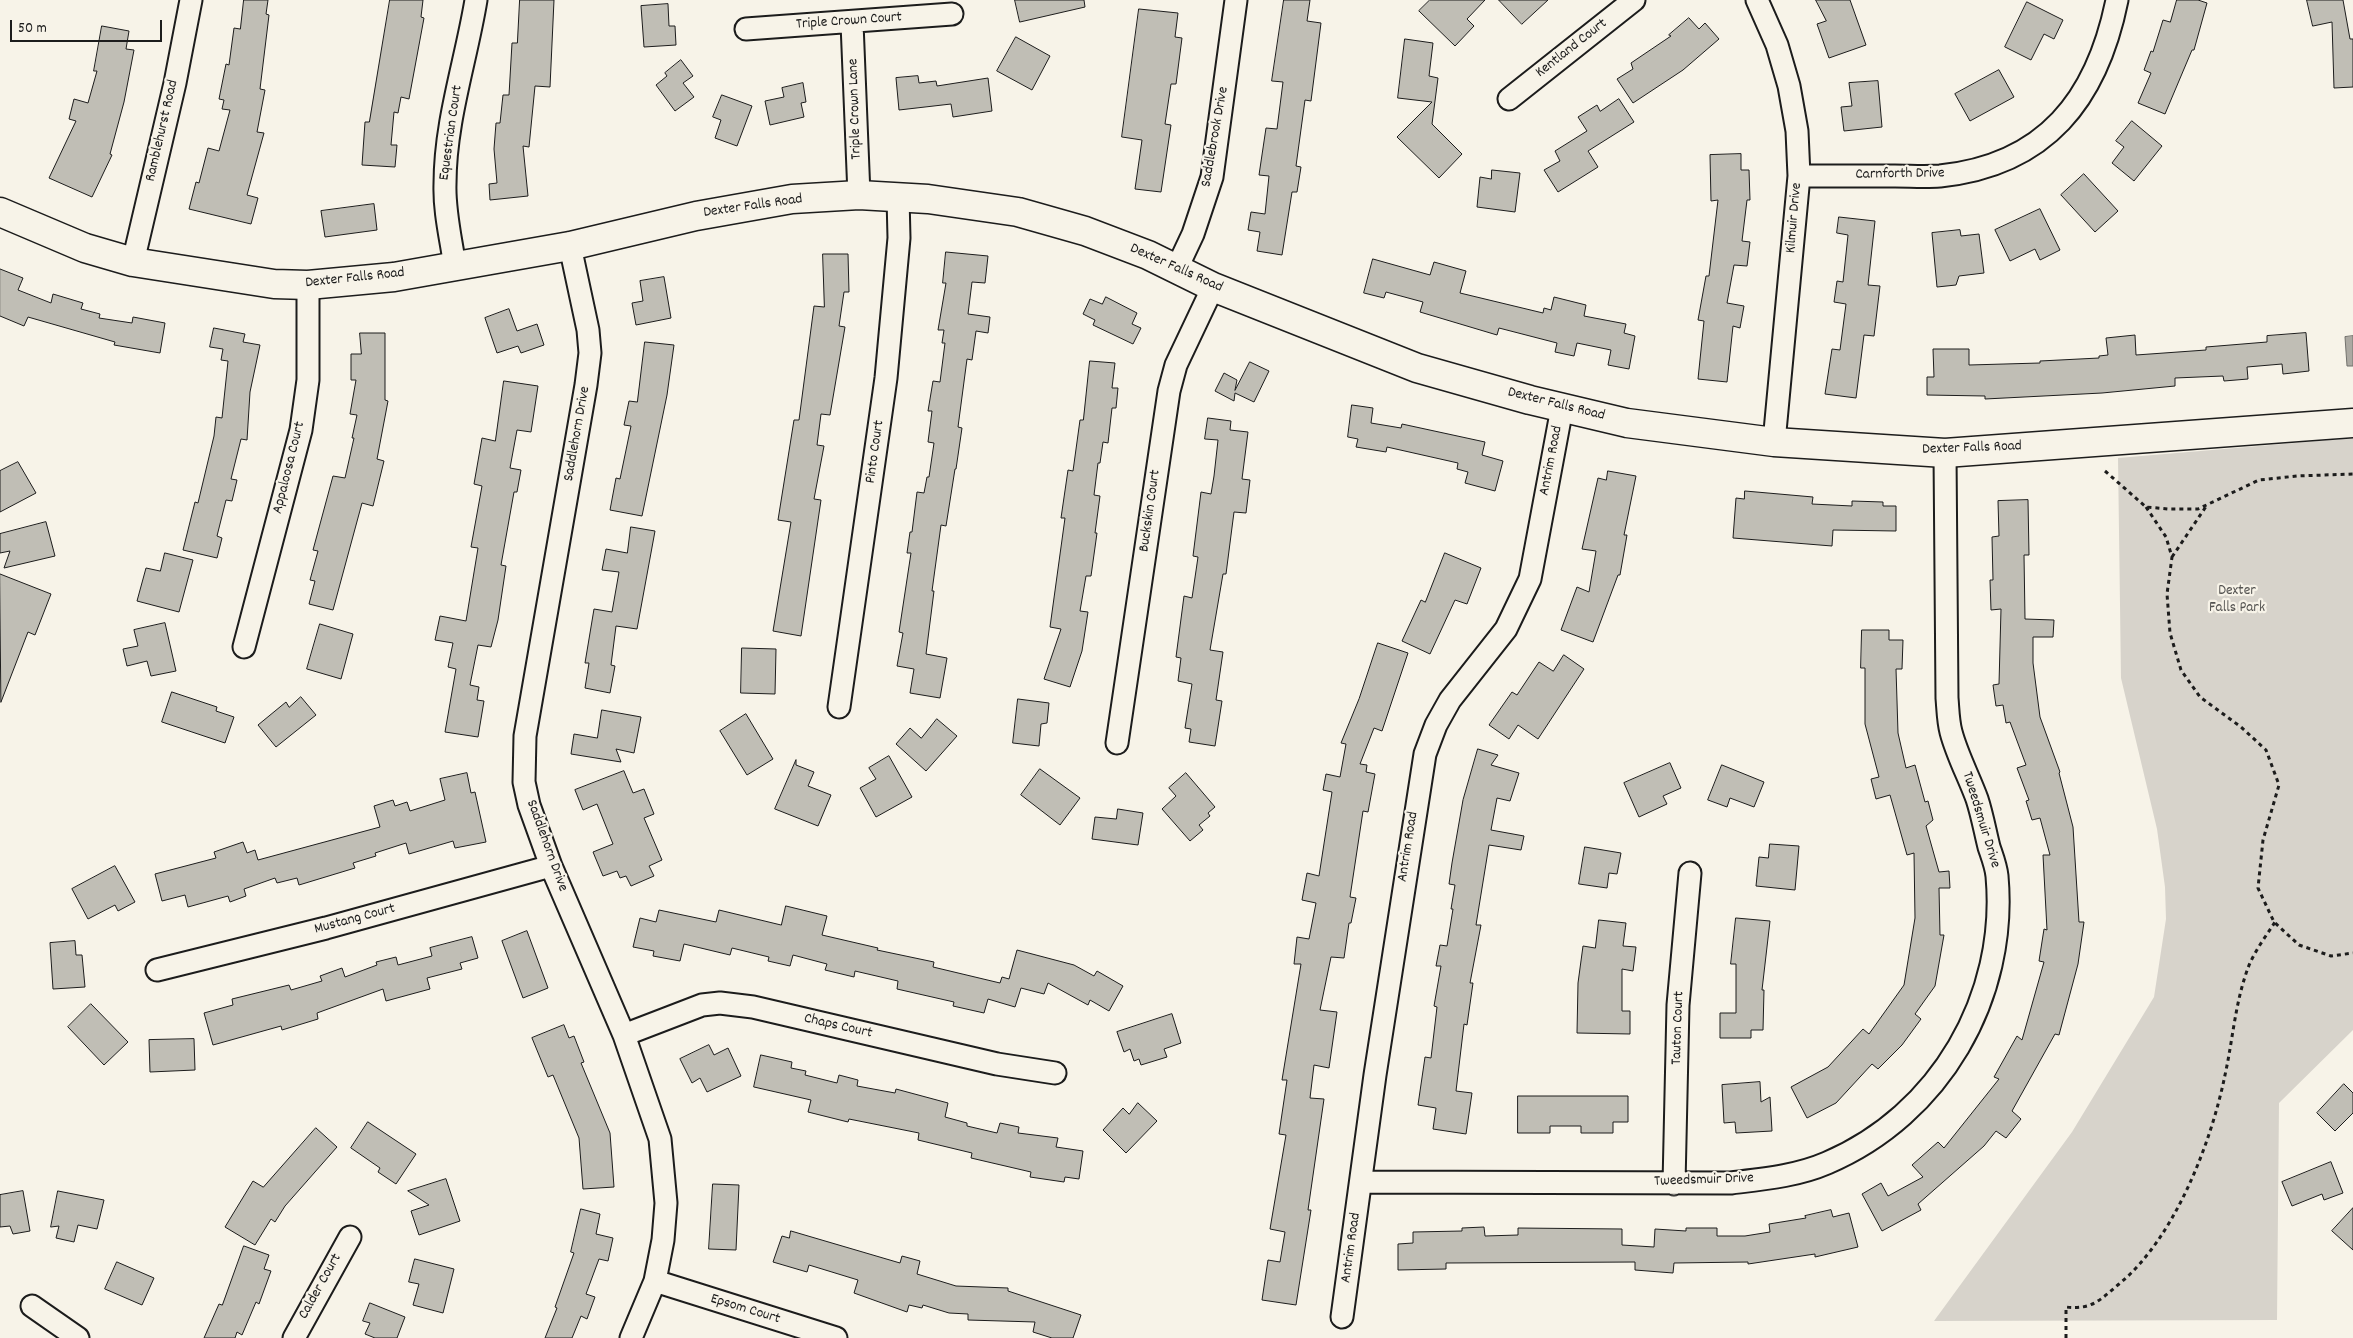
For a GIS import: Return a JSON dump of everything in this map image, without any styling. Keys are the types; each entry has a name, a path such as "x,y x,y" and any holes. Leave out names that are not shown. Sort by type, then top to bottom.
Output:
{"street":[{"name":"Ramblehurst Road","path":"133,262 175,83 191,0"},
{"name":"Equestrian Court","path":"455,267 444,185 446,158 455,99 476,0"},
{"name":"Saddlebrook Drive","path":"1177,268 1193,234 1212,177 1236,0"},
{"name":"Kentland Court","path":"1509,99 1634,0"},
{"name":"Kilmuir Drive","path":"1757,0 1777,46 1789,86 1797,131 1799,176 1774,442"},
{"name":"Carnforth Drive","path":"1799,176 1940,176 1977,169 2016,154 2044,136 2062,121 2086,88 2105,48 2117,0"},
{"name":"Triple Crown Court","path":"746,29 952,14"},
{"name":"Triple Crown Lane","path":"852,22 859,195"},
{"name":"Dexter Falls Road","path":"0,212 85,248 133,262 265,283 308,285 394,277 455,267 570,246 696,216 792,199 859,195 966,203 1018,212 1085,231 1177,268 1213,287 1417,368 1562,408 1627,423 1774,442 1945,453 2353,423"},
{"name":"Pinto Court","path":"839,707 886,378 899,238 898,197"},
{"name":"Saddlehorn Drive","path":"570,246 584,308 590,353 525,736 524,782 529,805 551,866 624,1034 652,1111 660,1139 666,1202 663,1240 655,1281 631,1338"},
{"name":"Appaloosa Court","path":"244,647 301,430 308,380 308,285"},
{"name":"Buckskin Court","path":"1117,743 1169,391 1176,365 1213,287"},
{"name":"Antrim Road","path":"1342,1317 1402,894 1425,754 1436,725 1450,700 1506,629 1519,606 1530,578 1562,408"},
{"name":"Tweedsmuir Drive","path":"1361,1182 1674,1184 1731,1183 1778,1177 1828,1162 1864,1144 1888,1128 1927,1091 1951,1058 1980,1006 1989,978 1994,952 1997,913 1997,875 1978,801 1951,732 1946,698 1945,453"},
{"name":"Mustang Court","path":"157,970 326,928 551,866"},
{"name":"Tauton Court","path":"1674,1184 1678,1005 1690,873"},
{"name":"Chaps Court","path":"624,1034 688,1009 720,1002 753,1007 996,1064 1055,1073"},
{"name":"Calder Court","path":"294,1338 350,1237"},
{"name":"Epsom Court","path":"655,1281 836,1338"},
{"path":"32,1306 78,1338"}],"path":[{"path":"2106,471 2146,507 2166,537 2172,557 2167,594 2170,633 2181,670 2200,697 2241,727 2266,750 2279,785 2263,840 2258,888 2275,922 2298,945 2332,956 2353,953"},
{"path":"2146,507 2198,509 2259,480 2297,476 2353,474"},
{"path":"2172,557 2208,504"},
{"path":"2066,1338 2066,1307 2083,1309 2101,1299 2137,1270 2172,1218 2200,1161 2225,1076 2235,1010 2249,966 2275,922"}],"green space":[{"name":"Dexter Falls Park","path":"2353,438 2353,1030 2279,1103 2277,1320 1934,1321 2072,1132 2154,997 2166,919 2165,887 2157,829 2121,678 2118,458"}],"shaded area":[{"path":"2353,336 2353,366 2347,366 2345,337"}],"building":[{"path":"244,0 268,0 266,14 269,15 260,89 265,90 257,132 264,133 247,195 258,198 251,224 189,209 196,182 199,183 208,148 219,151 230,110 222,109 224,100 219,99 226,64 229,65 234,28 240,29"},
{"path":"390,0 423,0 421,17 424,18 409,99 401,97 398,113 394,112 391,145 397,145 395,167 362,165 365,122 369,122"},
{"path":"520,0 554,0 550,87 535,86 529,147 523,146 528,196 490,200 489,184 497,183 494,149 496,123 500,123 503,95 509,95 512,43 517,43"},
{"path":"1015,0 1084,0 1085,7 1020,22"},
{"path":"1284,0 1310,0 1307,21 1321,23 1311,101 1305,100 1296,166 1301,167 1297,192 1292,192 1282,255 1257,251 1260,232 1248,230 1251,212 1265,214 1269,176 1259,175 1266,128 1277,129 1283,82 1272,81"},
{"path":"1430,0 1485,0 1467,19 1474,26 1455,46 1419,11"},
{"path":"1499,0 1548,0 1522,24"},
{"path":"1816,0 1850,0 1866,45 1829,58 1817,24 1826,21"},
{"path":"2177,0 2198,0 2207,3 2194,50 2192,50 2165,114 2138,103 2151,73 2144,70 2151,51 2153,52 2163,20 2170,22"},
{"path":"2307,0 2343,0 2350,39 2353,39 2353,87 2334,88 2332,22 2313,26"},
{"path":"2027,2 2063,20 2054,39 2044,34 2031,60 2005,47"},
{"path":"668,4 669,26 675,26 676,45 644,47 641,6"},
{"path":"1139,9 1178,13 1175,37 1182,38 1176,84 1171,84 1165,124 1171,125 1161,192 1135,189 1142,140 1122,137"},
{"path":"1689,18 1699,29 1705,23 1719,39 1683,70 1633,103 1617,79 1633,69 1631,63 1671,36 1669,35"},
{"path":"102,26 129,31 126,49 134,50 124,102 110,154 112,155 92,197 49,178 76,121 69,119 74,99 88,103 97,71 94,71"},
{"path":"1016,37 1050,56 1032,90 997,71"},
{"path":"1405,39 1433,43 1429,76 1438,78 1432,124 1462,154 1439,178 1397,137 1432,102 1398,98"},
{"path":"681,60 693,76 683,83 694,97 675,111 656,85 667,76 665,73"},
{"path":"1999,70 2014,97 1970,121 1955,94"},
{"path":"918,76 919,83 936,81 937,86 988,78 992,111 953,117 951,104 899,110 896,78"},
{"path":"1878,81 1882,127 1844,131 1841,107 1852,106 1849,83"},
{"path":"803,83 806,102 801,103 804,117 770,125 765,101 784,97 782,88"},
{"path":"722,95 752,106 737,146 715,138 721,120 713,117"},
{"path":"1619,99 1634,122 1588,151 1598,167 1558,192 1544,170 1560,161 1555,151 1587,131 1578,117 1597,105 1600,111"},
{"path":"2132,121 2162,146 2134,181 2112,163 2124,147 2116,141"},
{"path":"1741,154 1741,170 1749,170 1750,200 1747,200 1742,241 1750,242 1747,266 1734,265 1727,303 1744,306 1740,328 1733,326 1727,382 1698,379 1704,321 1698,320 1706,276 1709,276 1718,200 1711,201 1710,155"},
{"path":"1492,170 1520,173 1515,212 1477,207 1480,177 1491,179"},
{"path":"2084,174 2118,211 2095,232 2061,195"},
{"path":"374,204 377,230 325,237 321,211"},
{"path":"2040,209 2060,250 2040,260 2035,249 2010,261 1995,230"},
{"path":"1839,217 1875,221 1868,285 1880,286 1874,336 1864,335 1856,398 1825,394 1832,349 1840,350 1846,304 1834,302 1837,281 1843,282 1848,235 1837,233"},
{"path":"1960,230 1961,236 1979,234 1984,273 1959,276 1956,285 1937,287 1932,233"},
{"path":"946,252 988,256 985,283 972,282 968,314 990,317 988,333 976,331 972,360 967,359 958,427 962,428 956,469 946,526 941,525 932,591 934,591 926,654 947,658 940,698 910,693 914,669 897,666 903,633 899,632 911,553 907,553 910,532 912,532 917,492 924,493 927,477 929,477 934,443 928,442 932,411 928,411 933,381 940,382 945,343 942,343 944,330 938,330 946,283 943,283"},
{"path":"823,254 848,254 849,292 844,292 839,326 845,327 830,415 821,414 817,445 824,446 814,499 821,500 801,636 773,631 791,522 778,520 794,420 799,420 814,306 824,307"},
{"path":"1373,259 1430,275 1434,262 1466,271 1460,293 1543,313 1544,308 1551,310 1554,297 1586,305 1584,316 1626,324 1624,333 1635,336 1629,369 1608,365 1611,350 1577,343 1574,356 1555,352 1557,343 1499,328 1497,335 1420,312 1423,302 1386,292 1384,298 1364,293"},
{"path":"0,269 23,278 18,290 51,303 53,294 83,303 81,309 100,314 99,318 132,323 133,317 165,323 160,353 114,345 115,342 28,317 24,326 0,316"},
{"path":"664,277 671,318 636,325 632,303 643,301 640,281"},
{"path":"1106,297 1137,313 1132,324 1141,328 1133,344 1093,325 1095,320 1083,314 1090,299 1102,304"},
{"path":"509,309 517,331 537,324 544,345 521,353 518,346 497,353 485,318"},
{"path":"214,328 245,334 243,342 260,345 250,392 247,440 241,439 231,479 237,480 232,501 226,500 217,536 222,538 217,558 183,550 195,502 198,503 214,436 216,417 222,418 228,361 221,360 223,349 210,347"},
{"path":"360,333 385,333 385,400 388,401 377,459 384,461 373,506 362,503 333,610 309,604 315,581 310,580 318,551 313,550 333,476 345,478 354,438 352,438 357,415 350,414 356,380 351,380 351,354 361,354"},
{"path":"2306,333 2309,371 2283,374 2282,364 2247,367 2248,379 2224,381 2223,376 2175,378 2175,386 2102,393 1985,399 1985,396 1927,395 1927,377 1934,377 1933,349 1969,349 1969,365 2040,363 2040,361 2099,358 2099,356 2108,355 2106,338 2135,335 2136,355 2206,350 2206,347 2267,342 2267,336"},
{"path":"645,342 674,345 667,395 642,516 610,510 616,478 620,479 631,426 624,425 629,401 637,402"},
{"path":"1090,361 1115,363 1112,388 1118,388 1116,408 1112,408 1108,443 1103,442 1100,463 1098,463 1094,495 1100,496 1095,533 1097,533 1091,576 1086,576 1080,611 1088,612 1082,651 1070,687 1044,679 1061,629 1050,627 1065,518 1061,518 1068,470 1073,471 1080,420 1083,420"},
{"path":"1250,362 1269,371 1254,402 1235,393 1234,401 1215,391 1224,373 1237,380 1235,390"},
{"path":"504,381 538,386 531,432 517,430 510,468 521,470 517,492 514,492 501,565 506,566 498,620 491,647 478,645 470,685 479,687 477,700 484,701 478,737 445,732 456,669 448,667 453,643 435,640 440,616 466,621 478,548 471,547 482,486 474,484 482,438 495,441"},
{"path":"1352,405 1373,408 1371,423 1401,428 1402,424 1485,442 1482,455 1503,461 1495,491 1465,483 1468,472 1457,469 1458,463 1387,447 1386,452 1356,447 1358,439 1348,437"},
{"path":"1208,418 1231,421 1230,430 1248,432 1242,479 1250,480 1246,513 1234,512 1226,574 1223,574 1210,650 1223,652 1216,700 1222,701 1215,746 1189,742 1191,729 1185,728 1192,684 1178,681 1181,658 1176,657 1184,596 1192,598 1198,557 1193,556 1201,492 1211,494 1214,476 1218,440 1205,439"},
{"path":"18,462 36,493 0,512 0,471"},
{"path":"1608,471 1636,476 1624,535 1627,535 1620,575 1618,575 1593,642 1561,630 1577,587 1589,592 1596,551 1582,549 1598,478 1606,480"},
{"path":"1745,491 1813,497 1812,504 1852,506 1852,501 1883,502 1883,506 1896,506 1896,531 1833,530 1832,546 1733,538 1736,498 1744,499"},
{"path":"2028,500 2029,555 2024,555 2025,619 2054,620 2053,637 2033,637 2033,663 2040,717 2060,772 2073,827 2079,922 2084,922 2078,964 2059,1035 2055,1034 2012,1111 2021,1119 2006,1138 1996,1131 1984,1146 1918,1204 1921,1210 1882,1231 1862,1194 1881,1183 1888,1196 1923,1177 1912,1165 1938,1142 1944,1148 1999,1079 1994,1077 2017,1036 2022,1040 2044,962 2039,961 2044,929 2047,930 2043,855 2050,855 2040,818 2032,820 2026,801 2029,800 2017,768 2026,765 2010,722 2006,723 2003,705 1996,706 1993,685 1999,684 2001,609 1991,610 1990,580 1993,580 1992,537 1999,536 1998,501"},
{"path":"46,522 55,556 4,568 10,551 0,553 0,534"},
{"path":"631,527 655,531 637,629 616,626 611,665 615,666 610,693 585,688 589,663 585,663 594,609 612,612 619,572 602,570 606,549 627,553"},
{"path":"165,553 193,560 179,612 137,601 146,568 160,571"},
{"path":"1445,553 1481,568 1467,604 1455,600 1430,654 1402,641 1421,600 1425,602"},
{"path":"0,574 51,594 35,635 28,632 1,702"},
{"path":"165,623 176,671 151,676 147,661 127,666 123,649 138,646 134,630"},
{"path":"320,624 353,634 341,679 307,669"},
{"path":"1862,630 1889,630 1889,640 1903,640 1902,669 1896,669 1898,733 1906,768 1915,765 1925,802 1928,801 1933,820 1926,826 1939,872 1949,871 1950,888 1939,888 1940,935 1944,935 1935,986 1915,1014 1921,1019 1902,1045 1878,1069 1872,1064 1836,1103 1807,1118 1791,1087 1828,1067 1863,1029 1869,1034 1904,985 1915,918 1914,853 1907,855 1890,795 1876,799 1871,779 1879,777 1865,724 1865,668 1861,668"},
{"path":"1378,643 1408,653 1382,731 1374,728 1360,764 1367,765 1366,772 1375,774 1368,812 1363,811 1350,897 1356,898 1351,923 1349,923 1344,958 1331,957 1320,1010 1337,1012 1329,1068 1314,1065 1310,1098 1324,1099 1308,1210 1311,1210 1296,1305 1262,1300 1268,1260 1280,1262 1285,1232 1270,1229 1286,1135 1279,1134 1287,1080 1282,1080 1301,964 1294,964 1297,937 1309,939 1316,903 1302,900 1307,873 1319,876 1332,792 1323,790 1326,774 1340,777 1346,744 1341,743 1359,699"},
{"path":"742,648 776,649 775,694 741,693"},
{"path":"1564,655 1584,669 1538,739 1518,725 1509,739 1489,725 1512,692 1517,695 1539,662 1553,671"},
{"path":"172,692 217,707 216,711 234,717 225,743 162,722"},
{"path":"301,697 316,715 276,747 258,725 286,702 289,707"},
{"path":"1018,699 1049,703 1047,723 1041,724 1039,746 1013,743"},
{"path":"602,710 641,717 634,753 616,749 621,762 571,754 574,734 597,738"},
{"path":"746,714 773,759 747,775 720,731"},
{"path":"937,719 957,736 926,771 896,744 910,728 921,738"},
{"path":"1478,749 1498,755 1491,765 1519,773 1510,801 1497,798 1491,830 1524,836 1521,850 1489,845 1476,925 1481,925 1470,983 1473,983 1467,1025 1464,1024 1456,1091 1472,1093 1466,1134 1433,1129 1436,1108 1418,1105 1425,1057 1431,1058 1437,1007 1434,1006 1441,966 1436,966 1440,945 1447,946 1453,909 1451,909 1455,885 1449,884 1452,863 1463,800"},
{"path":"889,756 912,797 876,817 860,788 876,779 869,768"},
{"path":"796,760 796,765 814,772 808,786 831,795 818,826 775,809"},
{"path":"1670,763 1681,788 1663,796 1667,804 1639,817 1624,783"},
{"path":"1722,765 1764,782 1754,807 1730,798 1727,807 1708,800"},
{"path":"1040,769 1080,798 1060,825 1021,795"},
{"path":"624,771 633,793 644,789 654,814 644,818 662,860 649,866 654,876 631,886 626,876 620,878 617,871 603,876 593,852 613,844 597,804 583,810 575,790"},
{"path":"467,773 471,793 475,792 486,842 455,848 453,841 409,854 406,843 375,853 376,856 353,863 355,868 299,885 297,878 277,883 275,878 244,889 246,896 230,902 228,896 188,907 185,895 162,901 155,874 216,858 214,852 243,842 247,853 255,850 258,860 380,827 374,806 393,800 395,806 407,802 410,811 445,800 440,779"},
{"path":"1186,773 1215,807 1208,813 1210,816 1199,825 1203,830 1190,841 1162,809 1176,796 1169,788"},
{"path":"1118,809 1143,813 1138,845 1092,839 1095,817 1116,819"},
{"path":"1770,844 1799,846 1795,890 1756,886 1759,857 1768,858"},
{"path":"1585,847 1621,853 1617,874 1609,873 1607,888 1579,884"},
{"path":"115,866 135,902 118,911 115,905 88,919 72,889"},
{"path":"786,906 827,916 822,935 878,948 877,950 934,962 933,967 1000,983 1002,977 1009,979 1017,950 1074,965 1094,976 1097,971 1123,986 1109,1011 1090,1000 1088,1005 1048,983 1044,994 1021,988 1015,1007 988,999 984,1013 953,1006 954,1002 897,989 898,981 855,971 854,977 825,970 827,964 793,955 790,966 768,961 769,957 732,948 730,955 684,944 680,961 653,956 654,951 633,947 640,918 656,922 659,910 716,922 719,910 781,925"},
{"path":"1736,918 1770,921 1762,990 1764,990 1763,1030 1751,1030 1751,1038 1720,1038 1720,1013 1736,1013 1736,964 1731,964"},
{"path":"1599,920 1626,923 1623,946 1636,947 1633,971 1622,969 1622,1011 1630,1011 1630,1034 1577,1033 1578,983 1583,946 1595,948"},
{"path":"527,931 548,988 523,998 502,941"},
{"path":"472,937 478,958 460,963 462,969 427,978 430,989 386,1001 383,989 317,1013 318,1019 282,1030 281,1026 213,1045 204,1013 233,1005 232,999 289,985 291,990 322,981 320,976 342,968 345,977 377,965 376,962 396,957 398,965 432,956 430,948"},
{"path":"75,941 76,955 82,955 85,987 53,989 50,943"},
{"path":"91,1004 128,1042 104,1065 68,1027"},
{"path":"1172,1014 1181,1043 1164,1049 1167,1057 1141,1065 1139,1059 1134,1061 1130,1049 1124,1052 1117,1032"},
{"path":"564,1025 569,1038 574,1036 584,1062 581,1063 610,1133 614,1187 583,1189 579,1138 553,1075 548,1077 532,1038"},
{"path":"194,1039 195,1070 150,1072 149,1040"},
{"path":"709,1045 714,1055 728,1048 741,1076 707,1092 700,1078 692,1083 680,1059"},
{"path":"761,1055 792,1062 791,1068 806,1071 805,1075 837,1083 839,1075 858,1080 857,1086 895,1093 896,1089 948,1103 945,1117 967,1123 967,1126 997,1133 1000,1123 1019,1127 1018,1133 1058,1138 1056,1147 1083,1151 1079,1179 1065,1177 1064,1182 1030,1177 1031,1172 971,1158 972,1153 918,1140 919,1133 849,1119 848,1122 808,1112 811,1100 754,1087"},
{"path":"1760,1082 1761,1102 1770,1097 1772,1131 1736,1133 1735,1122 1724,1123 1722,1085"},
{"path":"2344,1084 2353,1093 2353,1113 2335,1131 2317,1113"},
{"path":"1518,1096 1628,1096 1628,1122 1613,1122 1613,1133 1581,1133 1581,1126 1550,1126 1550,1133 1518,1133"},
{"path":"1138,1103 1157,1121 1126,1153 1103,1130 1123,1108 1129,1114"},
{"path":"368,1122 416,1154 396,1184 378,1172 380,1168 351,1148"},
{"path":"316,1128 337,1147 285,1206 275,1222 271,1219 255,1245 225,1227 253,1181 263,1187"},
{"path":"2331,1162 2343,1193 2324,1200 2322,1194 2292,1206 2282,1182"},
{"path":"446,1179 460,1221 419,1235 411,1211 429,1205 408,1191"},
{"path":"713,1184 739,1185 736,1250 709,1249"},
{"path":"23,1191 30,1231 13,1234 10,1226 0,1227 0,1195"},
{"path":"58,1191 104,1200 97,1229 78,1225 74,1242 56,1238 59,1226 51,1227"},
{"path":"2353,1208 2353,1250 2332,1231"},
{"path":"581,1209 600,1214 596,1234 613,1238 608,1261 599,1259 586,1294 595,1297 587,1319 581,1316 572,1338 545,1338 557,1308 555,1307 574,1253 571,1252"},
{"path":"1831,1210 1833,1217 1849,1213 1858,1247 1815,1257 1815,1254 1748,1264 1748,1262 1674,1263 1673,1273 1635,1270 1635,1262 1446,1263 1446,1269 1398,1270 1398,1244 1413,1243 1413,1232 1462,1231 1462,1228 1484,1227 1485,1236 1518,1235 1518,1228 1622,1229 1622,1245 1654,1247 1655,1229 1686,1231 1686,1228 1717,1228 1717,1236 1745,1236 1770,1232 1769,1224 1806,1218 1805,1216"},
{"path":"791,1231 900,1263 902,1256 920,1261 917,1274 956,1286 1008,1288 1008,1291 1081,1315 1073,1338 1052,1338 1033,1332 1035,1322 968,1320 968,1314 949,1313 923,1305 922,1308 909,1305 907,1312 854,1293 858,1280 809,1265 807,1272 773,1262 782,1236 789,1238"},
{"path":"244,1246 269,1255 264,1269 271,1271 259,1304 256,1302 242,1335 237,1332 235,1338 204,1338 219,1304 222,1305"},
{"path":"415,1259 454,1269 443,1313 413,1305 419,1284 409,1282"},
{"path":"117,1262 154,1278 142,1305 105,1289"},
{"path":"370,1303 405,1317 397,1338 375,1338 365,1334 370,1323 363,1321"}]}
